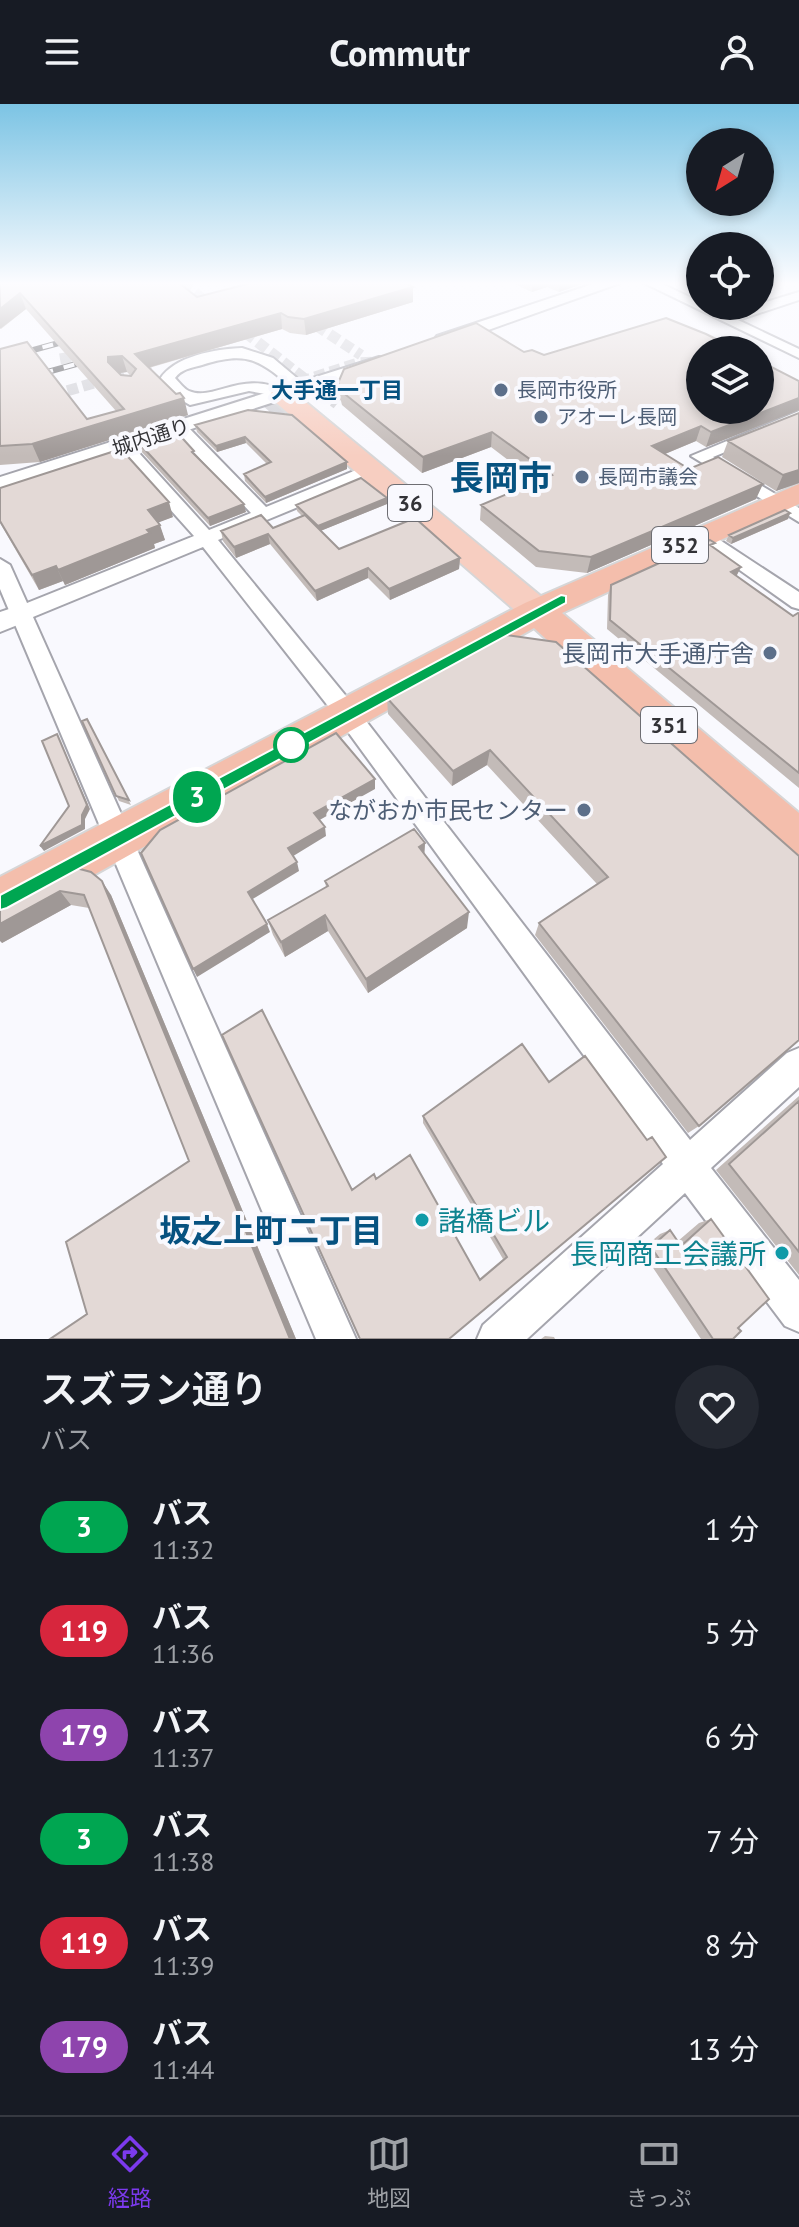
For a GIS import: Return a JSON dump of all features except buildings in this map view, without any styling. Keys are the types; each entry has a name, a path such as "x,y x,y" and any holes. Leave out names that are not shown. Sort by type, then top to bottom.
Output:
{"highway":[{"name":"352","path":"549,605 703,535 791,504"},
{"path":"0,902 549,605"},
{"name":"351","path":"549,605 799,806"},
{"name":"351","path":"549,605 799,841"}],"main road":[{"name":"36","path":"292,392 372,470 549,605"},
{"name":"36","path":"292,392 523,573 549,605"}],"street":[{"path":"423,347 449,341"},
{"path":"771,341 799,354"},
{"path":"238,350 249,350 257,353 292,392 262,384 185,401 172,397 155,380 174,369 238,350"},
{"name":"城内通り","path":"0,484 395,357"},
{"path":"791,504 700,456 799,416"},
{"path":"180,428 262,513"},
{"path":"123,446 203,537 349,714 799,1312"},
{"path":"10,618 372,470"},
{"path":"703,535 799,602"},
{"path":"0,565 10,618 119,838 336,1339"},
{"path":"497,1339 799,1065"}],"tunnel":[{"path":"256,341 306,380"},
{"path":"339,341 361,355"},
{"path":"60,359 94,353"},
{"path":"306,380 358,363 376,362"},
{"path":"6,409 151,366"},
{"path":"275,409 259,395 306,380"},
{"path":"306,380 337,404"},
{"path":"6,409 12,407"},
{"path":"273,407 290,422"},
{"path":"0,411 6,409"}],"railway":[{"path":"0,359 67,341"},
{"path":"0,385 98,358"}],"bus line":[{"name":"3","path":"0,902 561,599"}],"place":[{"name":"長岡市役所","path":"501,390"},
{"name":"アオーレ長岡","path":"541,417"},
{"name":"長岡市議会","path":"582,477"},
{"name":"長岡市大手通庁舎","path":"770,653"},
{"name":"ながおか市民センター","path":"584,810"},
{"name":"諸橋ビル","path":"422,1220"},
{"name":"長岡商工会議所","path":"782,1253"}],"district":[{"name":"大手通一丁目","path":"337,390"},
{"name":"長岡市","path":"501,477"},
{"name":"坂之上町二丁目","path":"271,1230"}]}
